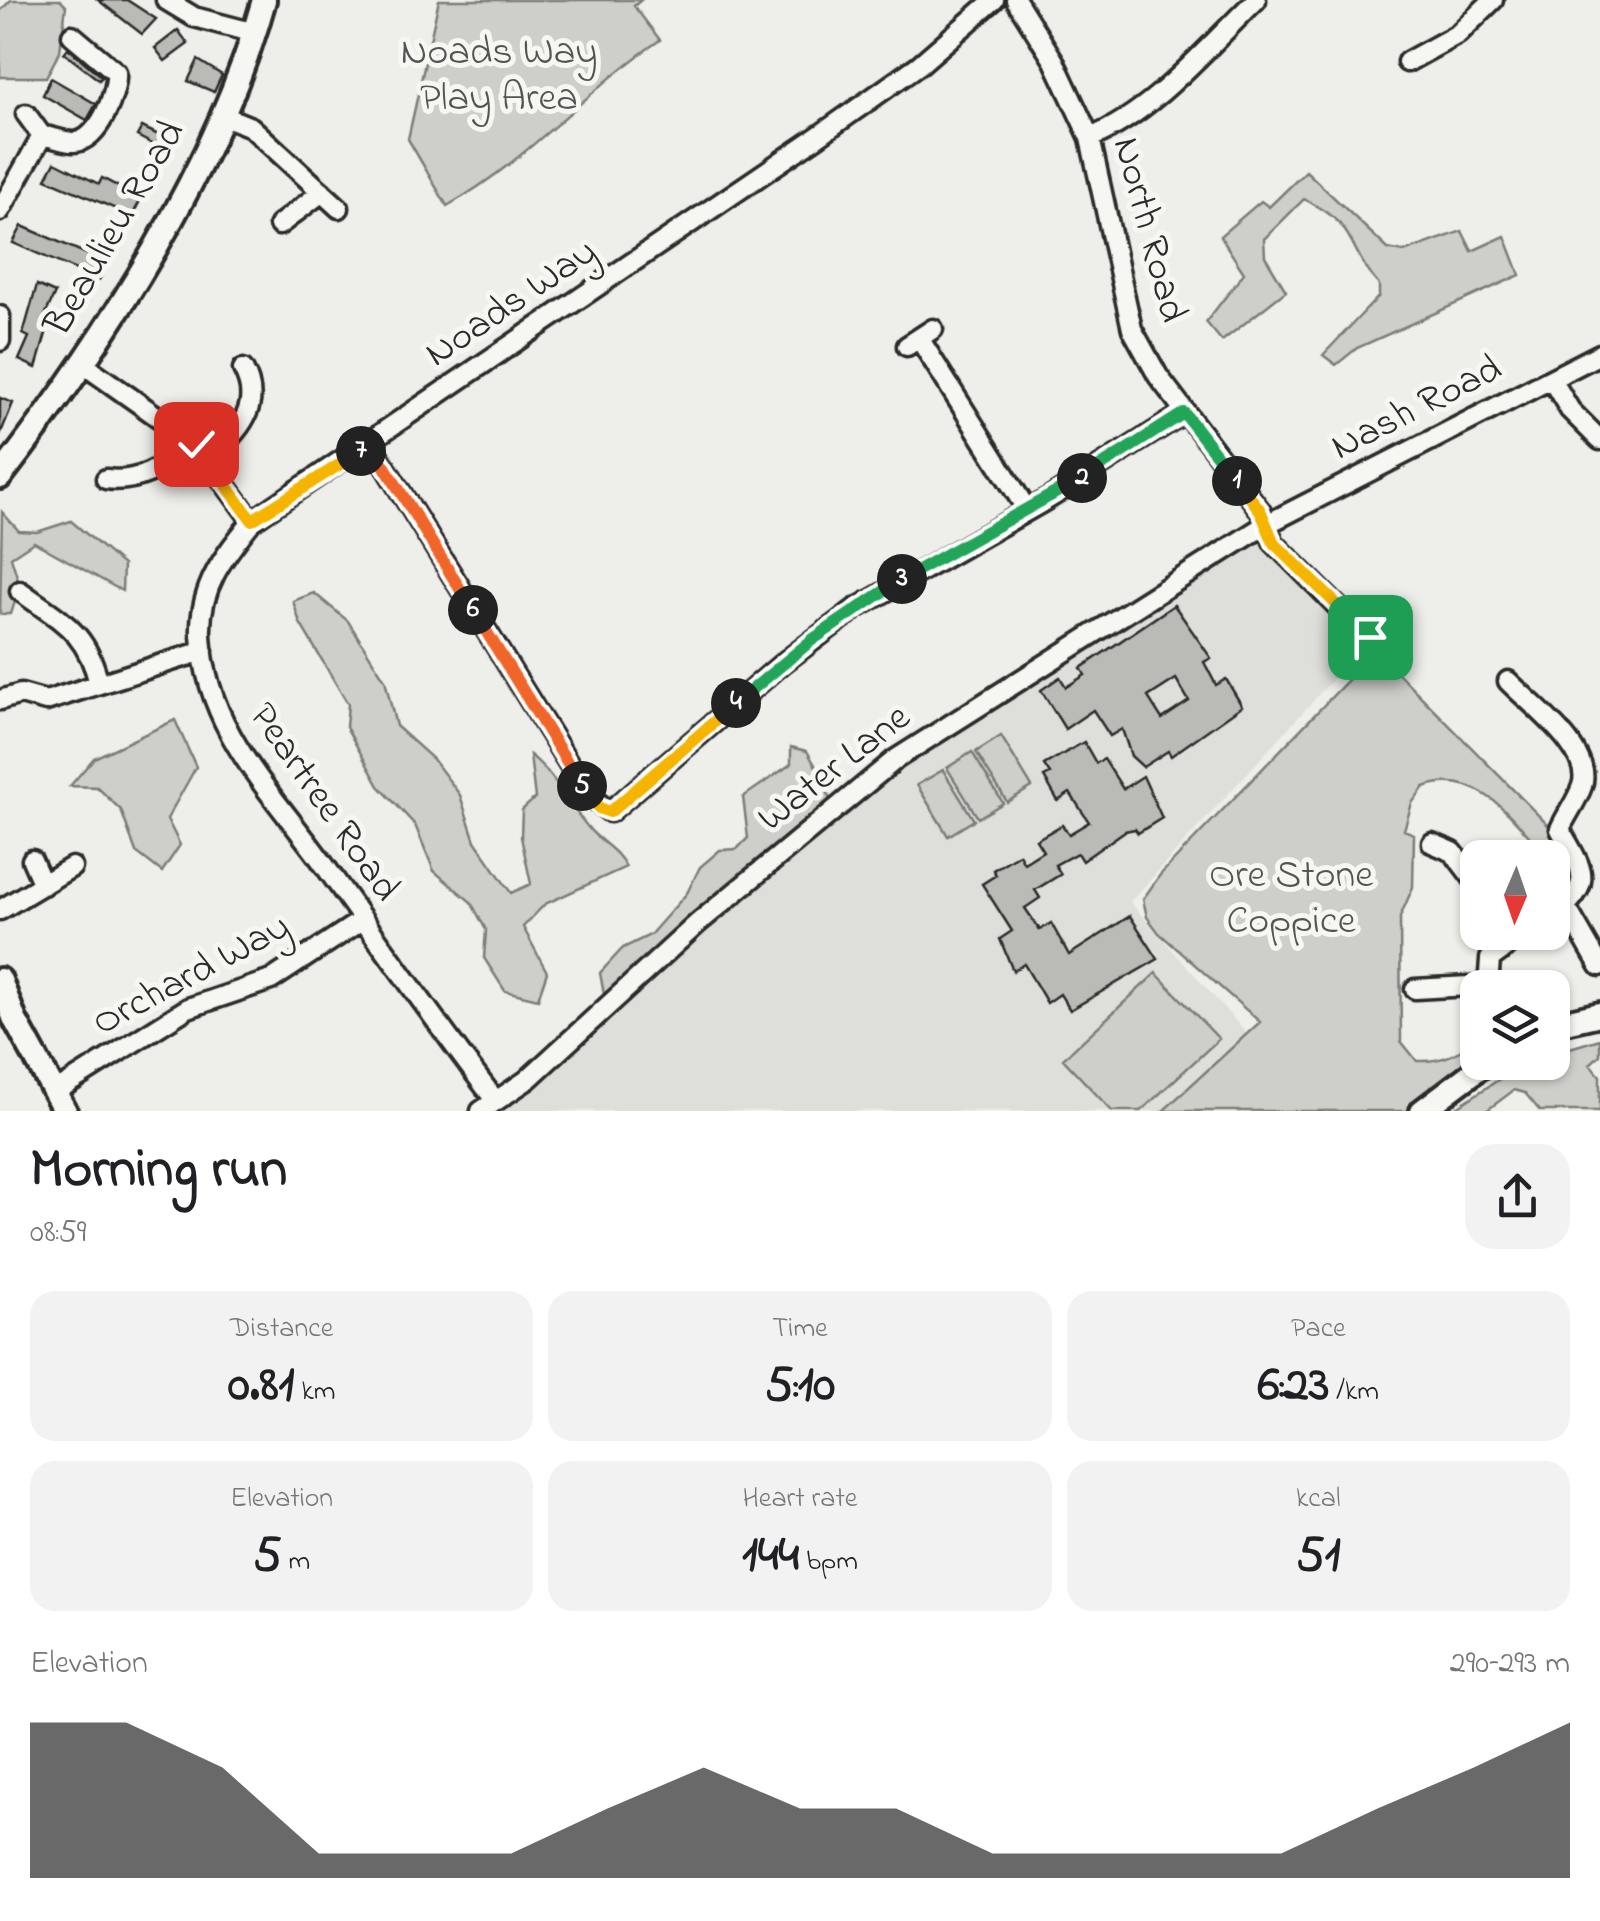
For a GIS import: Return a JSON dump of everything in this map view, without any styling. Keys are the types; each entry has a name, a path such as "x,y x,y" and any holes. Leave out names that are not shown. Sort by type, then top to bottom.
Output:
{"street":[{"path":"166,0 194,16 255,32"},
{"name":"Beaulieu Road","path":"0,477 83,364 224,116 264,0"},
{"name":"Noads Way","path":"252,520 371,444 920,65 994,0"},
{"name":"North Road","path":"1016,0 1054,61 1090,138 1132,330 1184,413 1260,510 1274,543 1382,650"},
{"path":"1090,138 1105,132 1179,74 1256,0"},
{"path":"1407,62 1458,34 1494,0"},
{"path":"26,114 42,136 73,142 90,136 116,82 116,72 72,35"},
{"path":"224,116 251,127 339,208"},
{"path":"0,211 42,136"},
{"path":"279,224 322,192"},
{"path":"0,316 0,341"},
{"path":"920,338 1027,510"},
{"name":"Nash Road","path":"1265,525 1600,354"},
{"path":"83,364 196,444 252,520"},
{"path":"208,460 245,424 251,384 244,369"},
{"path":"1552,380 1570,410 1600,440"},
{"path":"371,444 577,778 604,812 629,798 826,630 886,588 1027,510 1184,413"},
{"path":"106,479 122,481 150,474 196,444"},
{"name":"Peartree Road","path":"252,520 208,584 202,616 210,692 234,744 362,920 488,1106"},
{"name":"Water Lane","path":"488,1106 527,1080 698,923 896,760 1265,525"},
{"path":"20,591 92,651 99,684"},
{"path":"0,700 21,694 46,701 203,651"},
{"path":"1508,681 1580,756 1583,784 1560,829 1566,840"},
{"path":"1432,843 1453,852 1460,862"},
{"path":"1570,846 1583,869 1570,892"},
{"path":"32,860 43,885"},
{"path":"0,910 72,867"},
{"name":"Orchard Way","path":"60,1102 188,1008 272,980 362,920"},
{"path":"1570,926 1600,966"},
{"path":"1489,970 1490,959 1501,950"},
{"path":"0,980 7,1026 60,1102"},
{"path":"1415,989 1460,987"},
{"path":"1570,1022 1600,1014"},
{"path":"1422,1111 1463,1080"}],"shaded area":[{"path":"1255,533 1364,645 1130,902 1247,1034 1163,1111 471,1111 605,1009 896,759"}],"green space":[{"path":"11,0 60,0 66,6 60,51 46,77 0,77 0,11"},
{"name":"Noads Way Play Area","path":"439,0 641,0 634,6 660,40 504,168 447,206 408,139"},
{"path":"1306,171 1388,249 1404,252 1462,231 1472,251 1505,236 1520,275 1357,348 1336,365 1323,355 1379,296 1379,285 1344,229 1304,199 1264,239 1265,256 1286,291 1222,341 1206,322 1244,273 1220,236 1261,201 1269,207"},
{"path":"2,512 19,531 37,532 71,521 123,565 122,591 34,542 11,557 20,586 11,614 0,614"},
{"path":"314,593 348,621 385,680 396,726 433,759 460,795 475,841 511,893 531,884 521,837 522,810 535,798 530,755 548,772 592,832 626,867 545,904 523,927 547,972 538,999 505,991 484,958 486,930 471,902 434,871 415,825 379,786 346,727 348,704 300,623 293,601"},
{"name":"Ore Stone Coppice","path":"1376,651 1550,827 1558,840 1532,840 1494,801 1462,784 1424,787 1412,803 1404,830 1414,834 1413,887 1400,917 1401,1041 1417,1061 1434,1060 1460,1050 1460,1074 1414,1111 1163,1111 1260,1022 1159,933 1147,917 1143,899 1160,875"},
{"path":"175,720 196,767 167,819 180,845 162,872 136,852 121,810 97,787 70,786 94,758"},
{"path":"1001,736 1032,787 1007,802 976,752"},
{"path":"791,747 807,751 827,786 832,816 629,979 604,994 600,973 623,948 650,935 687,893 700,867 720,850 737,849 748,838 743,797 791,764"},
{"path":"972,752 1003,803 978,818 947,768"},
{"path":"943,770 974,820 948,836 917,785"},
{"name":"Ore Stone Coppice","path":"1570,861 1575,870 1570,891"},
{"path":"1156,973 1219,1039 1141,1111 1112,1111 1063,1059"},
{"path":"1600,1039 1600,1055 1590,1064 1600,1076 1600,1111 1540,1111 1525,1093 1514,1090 1486,1111 1451,1111 1498,1080 1570,1080 1570,1048"}],"building":[{"path":"98,0 127,0 156,19 142,34"},
{"path":"178,30 188,44 165,61 155,48"},
{"path":"68,48 102,77 99,80 64,53"},
{"path":"198,60 222,75 214,92 188,81"},
{"path":"51,78 96,104 87,120 43,95"},
{"path":"142,127 171,141 166,151 137,136"},
{"path":"55,162 99,184 102,178 141,199 132,216 46,179"},
{"path":"22,226 108,263 99,280 13,243"},
{"path":"37,285 55,293 44,318 50,320 36,368 19,360 29,337 23,334"},
{"path":"0,398 13,403 0,435"},
{"path":"1174,605 1211,658 1204,662 1216,685 1226,679 1242,706 1171,756 1168,751 1143,767 1131,756 1122,729 1110,736 1093,710 1065,729 1041,690 1060,677 1066,687 1085,675 1081,668","holes":["1176,679 1189,701 1162,719 1148,697"]},
{"path":"1084,742 1096,763 1104,759 1123,789 1143,776 1162,818 1138,833 1135,829 1125,831 1082,861 1077,853 1055,865 1061,874 1035,890 1040,898 1025,908 1040,930 1051,923 1069,955 1130,916 1158,959 1070,1010 1060,994 1047,1003 1024,964 1013,971 1000,939 1012,931 982,884 996,875 993,870 1019,854 1024,863 1043,851 1036,840 1062,825 1069,834 1089,822 1070,793 1058,801 1044,777 1050,774 1044,765"}],"route":[{"path":"196,444 252,520 371,444 588,796 604,812 629,798 783,662 886,588 1094,471 1184,413 1260,510 1274,543 1370,637"}]}
